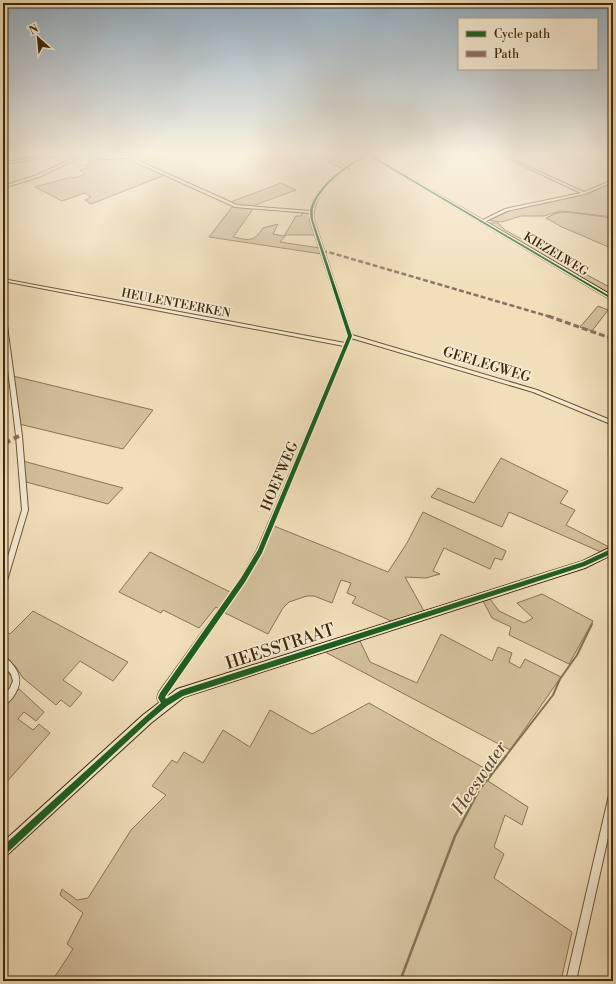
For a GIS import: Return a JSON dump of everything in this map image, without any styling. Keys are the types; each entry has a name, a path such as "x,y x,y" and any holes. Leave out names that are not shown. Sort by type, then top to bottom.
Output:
{"main road":[{"name":"KIEZELWEG","path":"444,199 613,299"}],"street":[{"path":"220,199 236,206 311,212"},
{"path":"317,199 311,212 312,220 350,336"},
{"path":"482,222 513,208 556,199"},
{"name":"HEULENTEERKEN","path":"3,280 346,345"},
{"path":"3,311 19,436 25,510 3,584"},
{"name":"HOEFWEG","path":"165,704 161,698 162,695 243,580 260,551 350,336"},
{"name":"GEELEGWEG","path":"350,336 535,391 613,423"},
{"name":"HEESSTRAAT","path":"3,851 165,704 181,693 584,564 613,550"},
{"path":"3,660 13,669 17,680 17,685 13,692 3,702"},
{"path":"571,981 613,795"}],"shaded area":[{"path":"58,199 68,199 62,201"},
{"path":"87,199 104,199 91,204 85,200"},
{"path":"239,199 272,199 247,208 228,203"},
{"path":"563,199 613,199 613,217 561,211 544,216 521,216 502,222 489,220 514,209"},
{"path":"233,206 253,209 233,237 247,239 256,236 263,228 278,224 273,234 284,236 296,216 301,216 303,212 310,213 315,235 286,235 280,242 320,248 322,254 209,237"},
{"path":"567,212 613,218 613,249 562,227 546,218 557,213"},
{"path":"488,223 498,223 505,230 613,289 613,297"},
{"path":"598,306 608,310 592,331 580,327"},
{"path":"13,376 153,410 123,449 19,424"},
{"path":"501,458 568,491 560,503 575,510 566,525 609,547 601,552 509,512 502,527 431,497 438,488 474,503"},
{"path":"23,461 123,488 108,504 26,482"},
{"path":"423,512 506,551 502,560 495,558 490,569 444,548 433,571 440,574 426,578 405,577 424,611 391,621 352,603 356,597 347,593 351,583 341,580 332,603 314,596 307,596 289,602 283,608 268,634 225,613 255,564 274,526 388,572 407,543"},
{"path":"150,552 232,593 220,609 216,607 199,628 163,610 161,613 119,592"},
{"path":"542,594 593,621 569,664 509,635 511,627 492,618 483,601 490,599 499,611 524,623 533,618 517,603"},
{"path":"33,611 128,662 113,681 80,661 63,680 82,693 70,707 61,700 56,705 23,678 16,667 3,656 3,629 10,634"},
{"path":"441,634 492,661 498,647 512,653 509,662 520,668 525,659 561,677 510,750 325,652 360,641 370,662 417,683"},
{"path":"3,667 13,678 14,684 3,699"},
{"path":"19,689 44,712 36,721 24,712 18,719 33,730 39,724 50,733 3,786 3,705"},
{"path":"369,703 493,773 488,781 528,807 522,825 505,815 494,847 504,854 494,878 572,932 561,981 52,981 73,949 67,944 83,913 60,895 62,889 77,900 88,898 131,830 166,795 152,786 172,760 177,763 184,752 203,763 223,730 250,747 270,710 312,734"}],"waterway":[{"name":"Heeswater","path":"505,757 553,695 560,679 577,655 592,624"},
{"name":"Heeswater","path":"400,981 455,836 479,790 506,756"}],"marked path":[{"path":"322,252 328,252 546,315 613,339"},
{"path":"3,444 19,436"}],"cycle path":[{"path":"165,704 161,698 162,695 243,580 260,551 350,336 312,220 311,214 316,199"},
{"path":"444,199 613,299"},
{"path":"3,851 147,719 181,693 585,564 613,550"}]}
